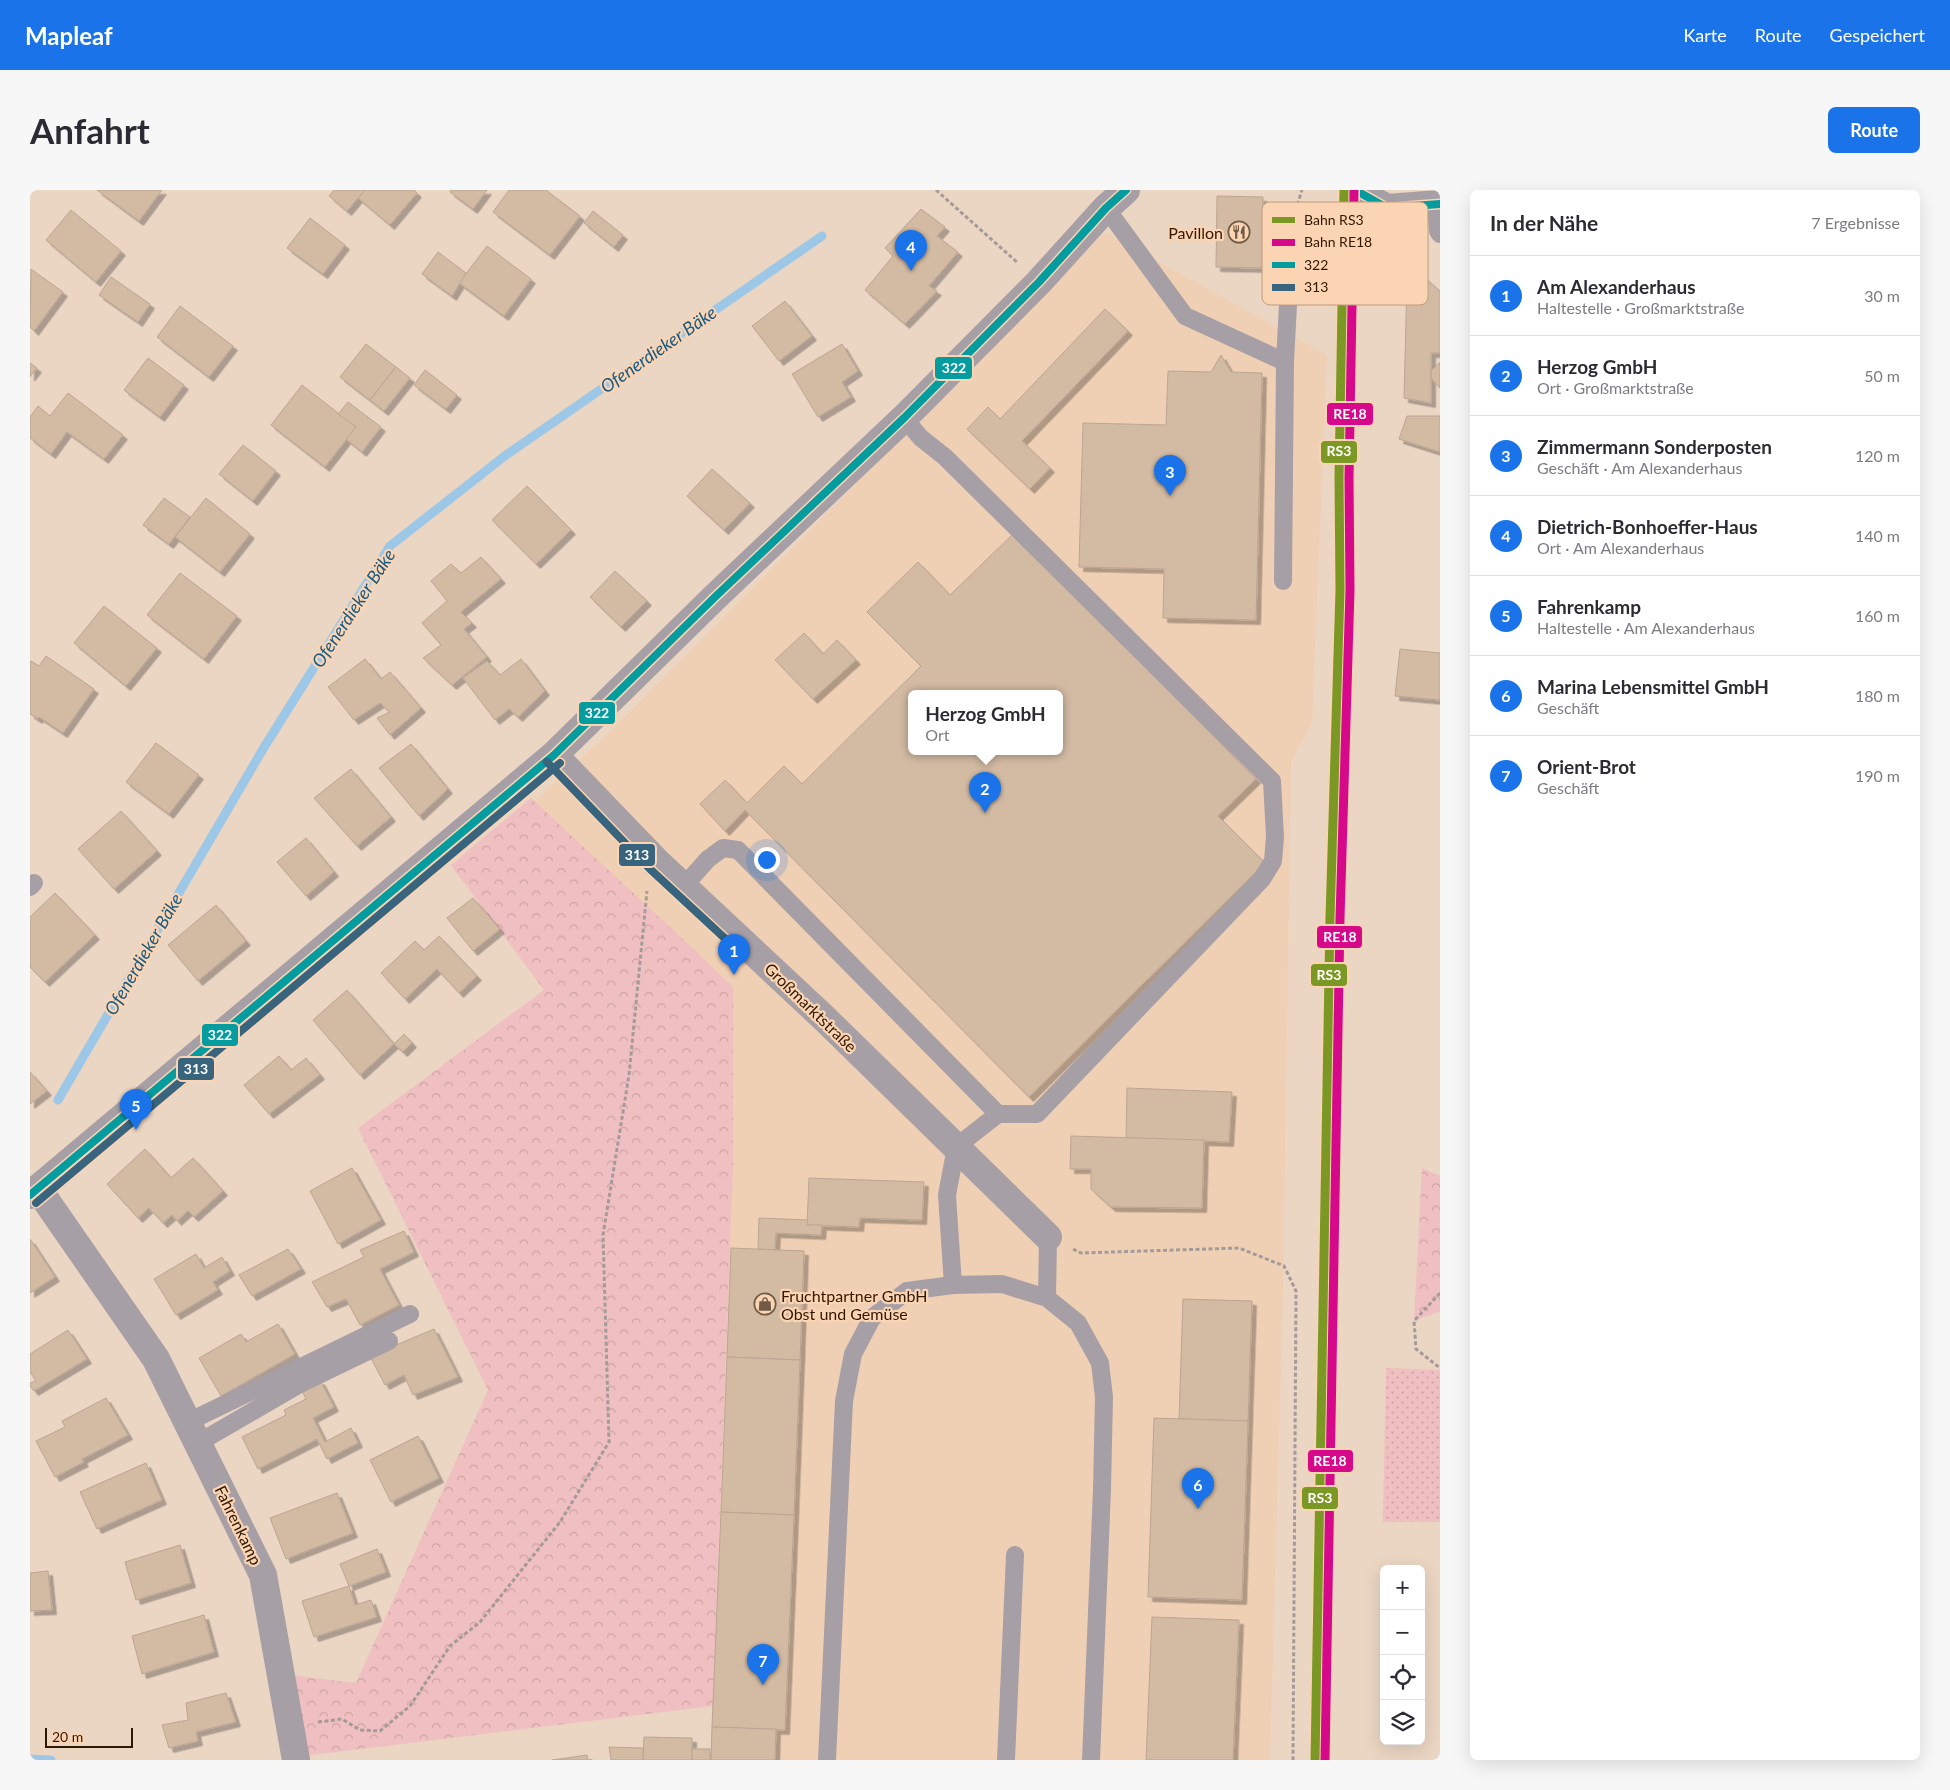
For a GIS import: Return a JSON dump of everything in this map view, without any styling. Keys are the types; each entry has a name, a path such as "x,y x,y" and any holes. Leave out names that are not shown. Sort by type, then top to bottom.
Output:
{"street":[{"path":"32,1188 554,755 715,597 904,418 1039,282 1106,208 1126,190"},
{"path":"1354,190 1376,202"},
{"name":"Großmarktstraße","path":"554,755 657,862 824,1018 1048,1237"},
{"name":"Fahrenkamp","path":"32,1188 156,1359 263,1575 296,1760"}],"lane":[{"path":"1106,208 1185,316 1285,362"},
{"path":"1283,581 1285,362 1288,305"},
{"path":"904,418 922,438 1272,781 1275,838 1273,861 1262,879 1037,1114 998,1114 956,1147 947,1195 953,1285"},
{"path":"683,887 708,859 723,848 738,850 998,1114"},
{"path":"1047,1298 1048,1237"},
{"path":"827,1760 844,1401 853,1354 872,1318 907,1291 953,1285 1002,1284 1047,1298 1078,1322 1100,1363 1104,1397 1102,1489 1091,1760"},
{"path":"193,1433 410,1314"},
{"path":"193,1433 389,1341"},
{"path":"1006,1760 1016,1555"}],"path":[{"path":"936,190 1039,282"},
{"path":"1298,202 1302,190"},
{"path":"290,1727 342,1719 360,1730 380,1731 410,1706 450,1646 480,1622 560,1522 609,1442 603,1234 629,1075 647,892 657,862"},
{"path":"1048,1237 1081,1253 1239,1248 1284,1266 1296,1291 1293,1760"},
{"path":"1440,1293 1414,1321 1416,1349 1440,1368"}],"shaded area":[{"path":"1105,232 1327,355 1312,722 1291,762 1283,1289 1270,1760 711,1760 733,1168 733,987 533,802 607,735"}],"green space":[{"path":"531,798 733,987 733,1168 713,1706 295,1757 281,1674 356,1683 488,1390 358,1128 544,990 451,865"},
{"path":"1422,1168 1440,1176 1440,1311 1414,1321"},
{"path":"1386,1368 1440,1370 1440,1522 1383,1522"}],"building":[{"path":"97,190 162,190 139,221"},
{"path":"334,190 365,190 347,211 329,196"},
{"path":"365,190 414,190 417,193 390,225 358,198"},
{"path":"451,190 487,190 473,209 450,192"},
{"path":"509,190 546,190 580,216 550,255 493,212"},
{"name":"Pavillon","path":"1217,196 1263,197 1262,268 1216,267"},
{"path":"921,209 945,227 937,236 958,252 929,286 937,291 905,324 865,290 893,256 885,248"},
{"path":"71,210 121,251 96,282 46,240"},
{"path":"593,211 623,235 614,247 584,223"},
{"path":"310,218 345,245 323,274 287,248"},
{"path":"487,246 531,279 504,316 459,283"},
{"path":"438,252 466,273 452,296 422,274"},
{"path":"31,269 63,292 34,331 30,327"},
{"path":"111,277 150,304 138,322 99,295"},
{"path":"1428,280 1440,291 1440,353 1431,353 1431,403 1404,398 1406,305 1428,305"},
{"path":"785,301 812,336 779,361 752,326"},
{"path":"180,306 233,346 209,377 157,337"},
{"path":"1105,309 1128,331 1022,441 1050,468 1030,489 967,429 988,407 1000,419"},
{"path":"366,344 396,367 370,400 340,377"},
{"path":"842,344 858,371 842,382 851,397 818,417 792,374"},
{"path":"1221,355 1231,372 1262,373 1256,620 1163,618 1164,569 1079,567 1083,423 1166,425 1168,371 1211,372"},
{"path":"148,358 184,385 160,417 124,390"},
{"path":"1440,362 1440,388 1431,378 1431,371"},
{"path":"30,363 37,368 30,377"},
{"path":"396,367 410,378 384,411 370,400"},
{"path":"425,370 457,395 446,409 414,385"},
{"path":"302,385 356,427 325,467 271,425"},
{"path":"68,393 123,435 104,459 67,432 51,454 30,438 30,417 38,406 50,416"},
{"path":"348,402 381,427 362,452 346,439 356,427 338,414"},
{"path":"1407,416 1440,416 1440,452 1399,439"},
{"path":"243,445 276,471 253,501 219,474"},
{"path":"712,469 750,503 724,530 687,496"},
{"path":"527,486 571,530 536,564 492,520"},
{"path":"164,498 190,517 169,544 143,525"},
{"path":"206,498 250,534 220,572 175,537"},
{"path":"1013,534 1256,779 1218,816 1265,863 1029,1097 745,810 725,831 700,804 725,780 747,803 784,766 802,784 921,666 867,612 918,562 950,595"},
{"path":"481,557 501,579 461,612 472,623 464,629 487,657 452,685 423,658 441,645 422,623 447,601 431,581 451,564 461,573"},
{"path":"615,571 647,601 621,627 590,597"},
{"path":"180,573 237,616 204,659 147,615"},
{"path":"104,606 157,648 126,686 74,643"},
{"path":"804,633 823,654 837,640 856,660 813,699 775,660"},
{"path":"1400,649 1440,653 1440,700 1395,696"},
{"path":"46,656 94,689 63,733 39,717 38,719 30,714 30,663 31,661 39,666"},
{"path":"365,659 381,679 390,672 421,708 390,735 377,718 390,712 380,703 354,720 328,687"},
{"path":"521,659 545,691 518,717 509,709 495,720 463,678 487,661 500,675"},
{"path":"156,743 199,775 169,814 126,782"},
{"path":"411,744 448,789 419,816 379,768"},
{"path":"351,769 391,817 357,846 314,798"},
{"path":"121,811 157,851 114,889 78,849"},
{"path":"306,838 334,872 306,896 277,862"},
{"path":"55,893 95,935 45,982 30,967 30,917"},
{"path":"473,898 500,929 473,951 447,918"},
{"path":"216,905 246,941 198,981 168,945"},
{"path":"439,936 477,976 459,993 437,969 405,999 381,973 415,941 424,950"},
{"path":"347,990 394,1044 360,1075 313,1020"},
{"path":"404,1034 412,1043 403,1052 394,1044"},
{"path":"279,1056 291,1070 306,1058 320,1075 269,1114 244,1085"},
{"path":"30,1072 47,1091 30,1104"},
{"path":"1127,1088 1232,1092 1229,1142 1126,1138"},
{"path":"1071,1136 1204,1140 1202,1208 1111,1207 1091,1189 1091,1169 1070,1169"},
{"path":"145,1149 171,1178 193,1158 223,1191 194,1217 188,1211 177,1221 172,1215 163,1223 149,1208 138,1218 107,1184"},
{"path":"352,1168 381,1220 338,1244 310,1191"},
{"path":"809,1178 924,1182 922,1220 860,1218 859,1227 807,1225"},
{"path":"759,1218 808,1220 807,1225 822,1225 821,1235 776,1233 775,1250 758,1249"},
{"path":"404,1231 414,1252 380,1269 399,1305 360,1325 346,1299 327,1307 312,1282 364,1257 360,1250"},
{"path":"30,1239 55,1277 30,1293"},
{"name":"Fruchtpartner GmbH Obst und Gemüse","path":"731,1248 804,1251 800,1360 727,1357"},
{"path":"288,1249 301,1269 252,1296 239,1275"},
{"path":"196,1254 204,1268 222,1257 230,1271 213,1282 218,1290 176,1315 154,1279"},
{"path":"1183,1299 1252,1301 1248,1421 1179,1419"},
{"path":"278,1324 295,1354 221,1396 199,1358 241,1334 246,1342"},
{"path":"434,1329 458,1377 413,1395 404,1375 385,1385 370,1356"},
{"path":"68,1330 87,1359 34,1391 30,1386 30,1383 36,1381 30,1372 30,1354"},
{"path":"727,1357 800,1360 794,1515 721,1512"},
{"path":"320,1380 334,1407 313,1418 325,1442 351,1428 358,1443 327,1459 317,1439 258,1469 242,1437 286,1415 284,1410 306,1399 301,1389"},
{"path":"106,1398 128,1435 82,1459 84,1462 55,1477 36,1441 65,1427 62,1421"},
{"path":"1154,1418 1248,1421 1242,1600 1148,1597"},
{"path":"418,1436 439,1478 391,1502 370,1460"},
{"path":"146,1463 162,1500 97,1529 80,1492"},
{"path":"337,1493 353,1533 286,1559 270,1518"},
{"path":"721,1512 794,1515 785,1730 712,1727"},
{"path":"180,1545 191,1583 136,1600 125,1562"},
{"path":"377,1549 386,1572 349,1586 340,1564"},
{"path":"48,1571 52,1610 30,1611 30,1573"},
{"path":"349,1586 355,1605 371,1600 377,1617 314,1637 302,1601"},
{"path":"204,1615 214,1652 142,1674 132,1636"},
{"path":"1152,1617 1239,1620 1233,1760 1146,1760"},
{"path":"226,1693 236,1722 196,1732 198,1741 169,1748 162,1725 188,1720 186,1703"},
{"path":"712,1727 776,1729 775,1760 711,1760"},
{"path":"644,1737 692,1738 692,1760 643,1760"},
{"path":"609,1747 643,1748 643,1760 611,1760"},
{"path":"692,1749 710,1749 710,1760 692,1760"},
{"path":"587,1755 588,1760 552,1760"}],"waterway":[{"name":"Ofenerdieker Bäke","path":"58,1100 263,749 390,546 506,455 822,236"},
{"name":"Ofenerdieker Bäke","path":"30,1759 51,1760"}],"rail line":[{"name":"RS3","path":"1344,190 1344,202"},
{"name":"RE18","path":"1354,190 1354,202"},
{"name":"RS3","path":"1315,1760 1330,918 1340,590 1339,478 1342,305"},
{"name":"RE18","path":"1325,1760 1340,918 1350,590 1349,478 1352,305"}],"transit line":[{"name":"322","path":"30,1195 554,755 715,597 904,418 1039,282 1106,208 1126,190"},
{"name":"322","path":"1355,190 1376,202"},
{"name":"322","path":"1428,205 1440,204"},
{"name":"313","path":"547,762 650,869 731,944"},
{"name":"313","path":"36,1203 560,763"}],"place":[{"name":"Pavillon","path":"1239,232"},
{"name":"Dietrich-Bonhoeffer-Haus","path":"911,271"},
{"name":"Zimmermann Sonderposten","path":"1170,496"},
{"name":"Herzog GmbH","path":"985,813"},
{"name":"Am Alexanderhaus","path":"734,975"},
{"name":"Fahrenkamp","path":"136,1130"},
{"name":"Fruchtpartner GmbH Obst und Gemüse","path":"765,1304"},
{"name":"Marina Lebensmittel GmbH","path":"1198,1509"},
{"name":"Orient-Brot","path":"763,1685"}]}
